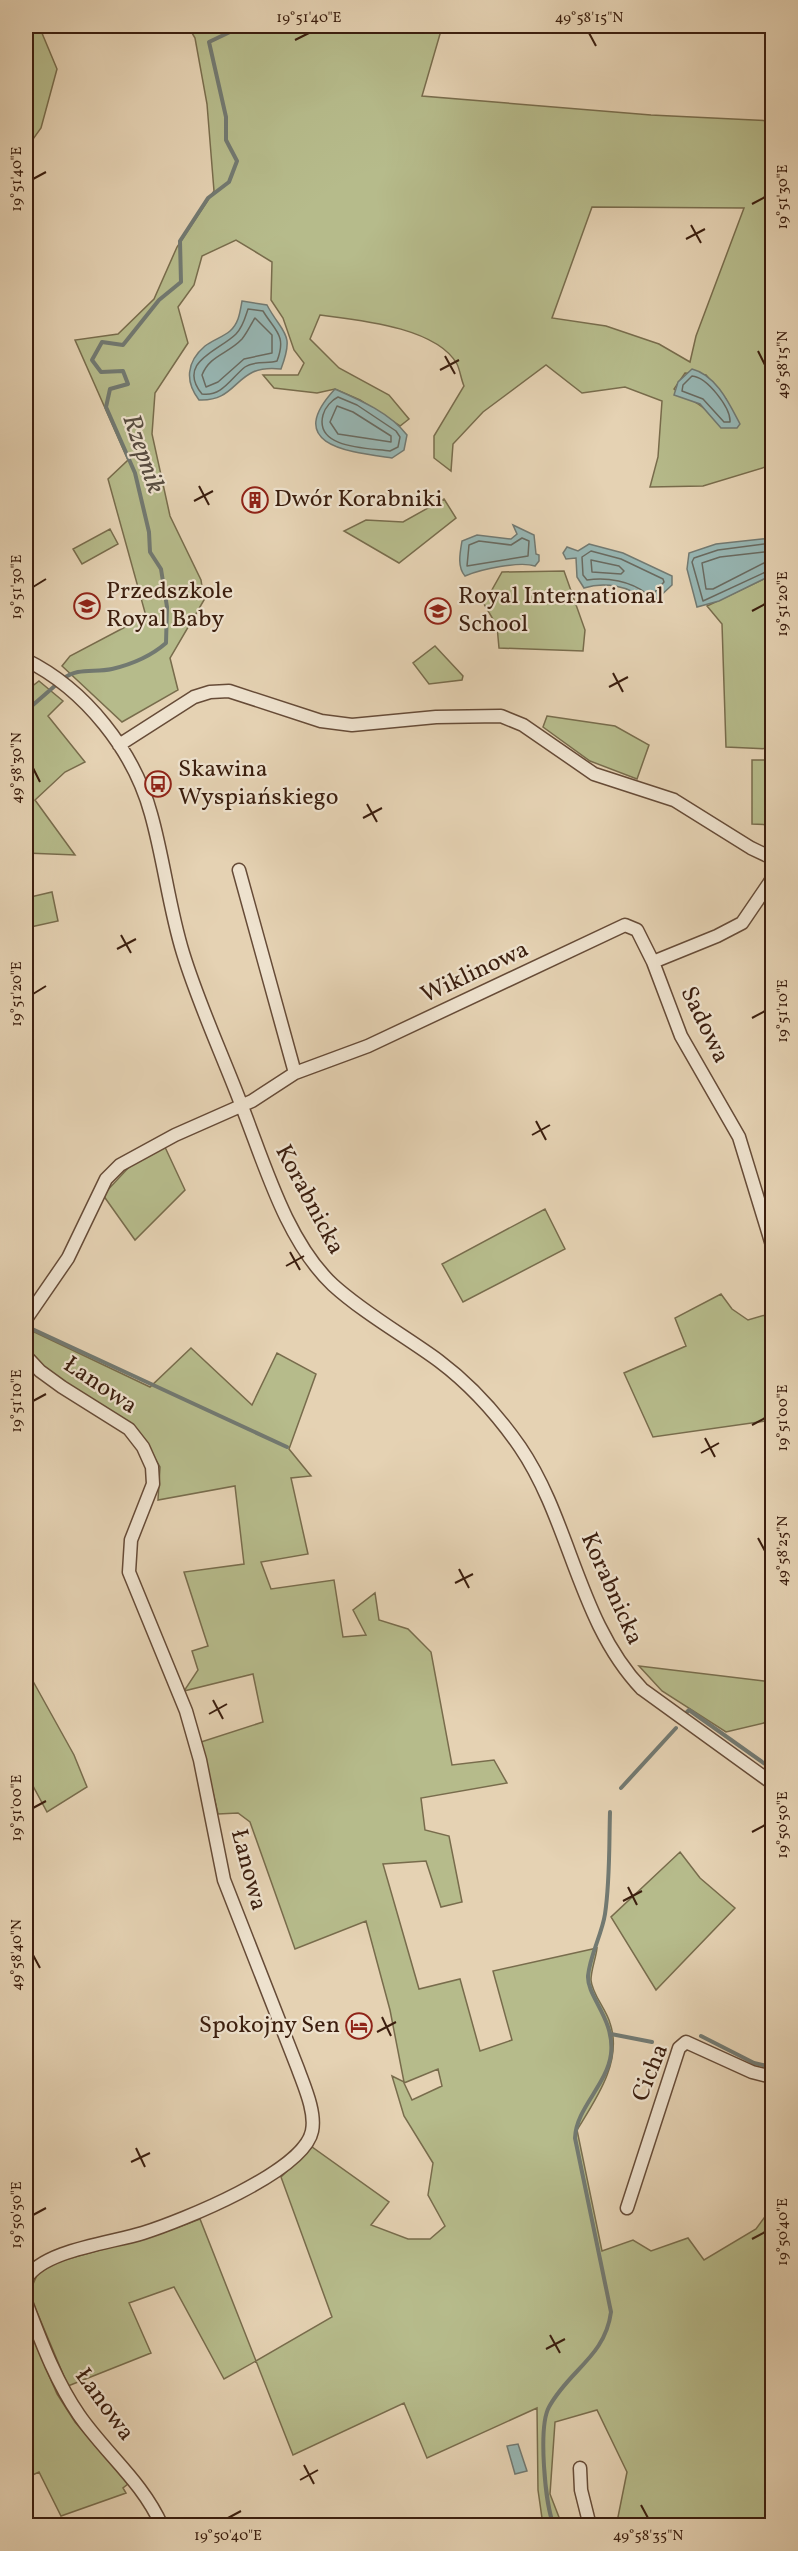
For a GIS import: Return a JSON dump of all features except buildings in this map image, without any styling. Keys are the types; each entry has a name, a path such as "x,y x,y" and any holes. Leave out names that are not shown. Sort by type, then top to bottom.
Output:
{"street":[{"name":"Korabnicka","path":"26,660 73,691 119,745 145,796 182,951 265,1170 300,1240 320,1269 346,1295 442,1363 472,1388 519,1446 549,1498 596,1619 629,1675 642,1689 772,1783"},
{"path":"119,745 194,697 210,692 229,691 321,721 352,725 436,717 501,716 523,725 594,774 674,800 751,848 772,858"},
{"path":"239,870 295,1073"},
{"name":"Sadowa","path":"772,879 742,923 717,936 653,962 681,1036 739,1137 772,1245"},
{"name":"Wiklinowa","path":"242,1105 295,1073 368,1046 625,925 637,930 653,962"},
{"path":"26,1319 68,1258 106,1179 120,1165 166,1139 242,1105"},
{"name":"Łanowa","path":"26,1356 40,1371 62,1387 129,1429 143,1447 152,1467 153,1484 131,1540 129,1572 186,1711 205,1781 224,1880 298,2069 307,2094 312,2124 307,2142 297,2155 271,2175 224,2200 144,2233 51,2259 31,2269 26,2279"},
{"name":"Cicha","path":"627,2208 679,2048 686,2042 752,2072 772,2077"},
{"name":"Łanowa","path":"26,2302 60,2386 80,2417 132,2475 152,2503 162,2526"},
{"path":"580,2468 581,2490 590,2526"}],"green space":[{"path":"26,26 39,26 57,69 41,128 26,149"},
{"path":"188,26 445,26 440,34 422,96 651,115 772,121 772,465 703,486 650,487 658,457 662,401 625,387 582,393 546,365 483,412 453,444 451,471 434,458 434,436 464,386 457,364 447,351 432,341 395,328 320,315 310,339 339,368 389,395 409,419 400,426 360,400 335,389 317,393 274,388 263,375 298,375 304,363 294,350 283,318 271,300 272,262 236,240 202,256 194,285 178,307 188,343 155,393 152,434 170,516 201,580 204,600 170,658 178,690 122,722 62,666 70,656 146,616 108,479 128,460 75,340 118,334 154,299 177,247 214,191 207,104 195,38","holes":["592,207 744,208 696,336 690,362 659,344 606,326 552,318","685,373 706,375 726,399 706,410 674,389"]},
{"path":"637,26 757,26 763,33"},
{"path":"444,499 456,518 399,563 344,531 366,520 403,522"},
{"path":"110,529 118,544 82,564 73,549"},
{"path":"564,571 585,630 583,651 499,648 497,626 484,604 502,572"},
{"path":"772,575 772,749 726,747 722,624 707,606"},
{"path":"435,646 463,676 462,680 429,684 413,663"},
{"path":"39,681 63,701 48,716 85,762 65,772 35,800 75,855 26,853 26,691"},
{"path":"547,716 615,726 649,745 637,779 590,761 543,727"},
{"path":"752,760 772,760 772,825 752,824"},
{"path":"52,892 58,921 26,928 26,898"},
{"path":"164,1145 185,1190 135,1240 103,1195 130,1166"},
{"path":"545,1209 565,1249 463,1302 442,1264"},
{"path":"721,1294 732,1309 748,1320 772,1313 772,1420 653,1437 624,1373 686,1346 675,1318"},
{"path":"28,1329 150,1387 191,1348 252,1405 277,1353 316,1374 289,1449 311,1476 291,1478 308,1554 261,1562 271,1589 334,1580 343,1637 366,1635 353,1610 375,1593 379,1620 408,1629 431,1652 452,1765 494,1760 507,1783 421,1798 425,1830 449,1836 462,1902 441,1907 426,1861 383,1864 419,1989 460,1979 480,2051 512,2040 493,1971 597,1948 591,1980 610,2023 613,2051 606,2079 577,2130 602,2251 633,2240 651,2251 688,2238 704,2260 756,2229 772,2207 772,2525 602,2525 617,2522 627,2472 597,2410 555,2422 550,2494 562,2525 543,2525 538,2490 537,2408 427,2458 404,2403 293,2455 256,2361 332,2317 281,2177 312,2147 389,2202 371,2225 408,2239 430,2239 445,2226 428,2195 433,2163 404,2116 392,2076 404,2082 390,2010 366,1921 295,1949 250,1822 238,1813 218,1814 201,1742 263,1722 253,1674 184,1691 198,1670 192,1651 208,1646 184,1572 244,1564 235,1486 158,1500 160,1467 143,1439 41,1367 29,1350","holes":["438,2069 442,2086 412,2100 404,2083"]},
{"path":"639,1666 772,1682 772,1721 726,1732 662,1691"},
{"path":"29,1674 74,1755 87,1787 47,1812 26,1773 26,1675"},
{"path":"680,1852 700,1878 735,1908 656,1990 611,1917"},
{"path":"200,2219 256,2361 224,2379 174,2287 129,2303 151,2353 68,2386 29,2293 38,2273 53,2263 162,2233"},
{"path":"26,2322 57,2394 75,2422 128,2484 123,2488 126,2493 61,2516 39,2472 26,2478"}],"water":[{"path":"242,301 267,305 285,334 287,348 281,369 254,372 222,395 199,400 191,386 191,365 205,346 233,328 239,317"},
{"path":"692,369 708,377 721,391 740,424 737,428 721,428 700,404 674,395 678,382"},
{"path":"335,389 374,408 400,427 407,435 404,450 392,458 358,453 328,443 319,434 316,423 321,408"},
{"path":"513,525 534,535 536,554 539,555 539,561 535,566 520,564 500,566 465,576 460,564 462,541 477,535 511,539 517,534"},
{"path":"772,538 772,575 719,601 697,607 687,569 689,553 716,544"},
{"path":"589,544 623,553 672,576 672,585 657,599 644,601 632,591 616,586 600,585 584,588 577,577 576,558 566,559 563,553 567,547 578,551"},
{"path":"518,2444 527,2471 515,2474 507,2446"}],"waterway":[{"name":"Rzepnik","path":"63,679 74,673 127,665 147,656 166,643 167,607 161,569 150,552 149,532 135,473 106,407 110,389 128,384 123,371 101,372 92,360 102,342 123,345 159,300 181,282 180,241 208,198 229,182 237,161 226,140 226,117 209,42 232,31 234,26"},
{"name":"Rzepnik","path":"26,711 57,684"},
{"path":"27,1323 30,1328 287,1447"},
{"path":"687,1712 689,1710 772,1769"},
{"path":"621,1788 676,1728"},
{"path":"554,2526 548,2501 544,2466 546,2417 557,2394 602,2341 611,2312 575,2138 580,2117 604,2076 611,2054 609,2030 592,1992 588,1976 605,1914 609,1876 610,1812"},
{"path":"611,2034 652,2042"},
{"path":"701,2036 754,2063 772,2067"}],"place":[{"name":"Dwór Korabniki","path":"255,500"},
{"name":"Przedszkole Royal Baby","path":"87,606"},
{"name":"Royal International School","path":"438,611"},
{"name":"Skawina Wyspiańskiego","path":"158,784"},
{"name":"Spokojny Sen","path":"359,2026"}]}
